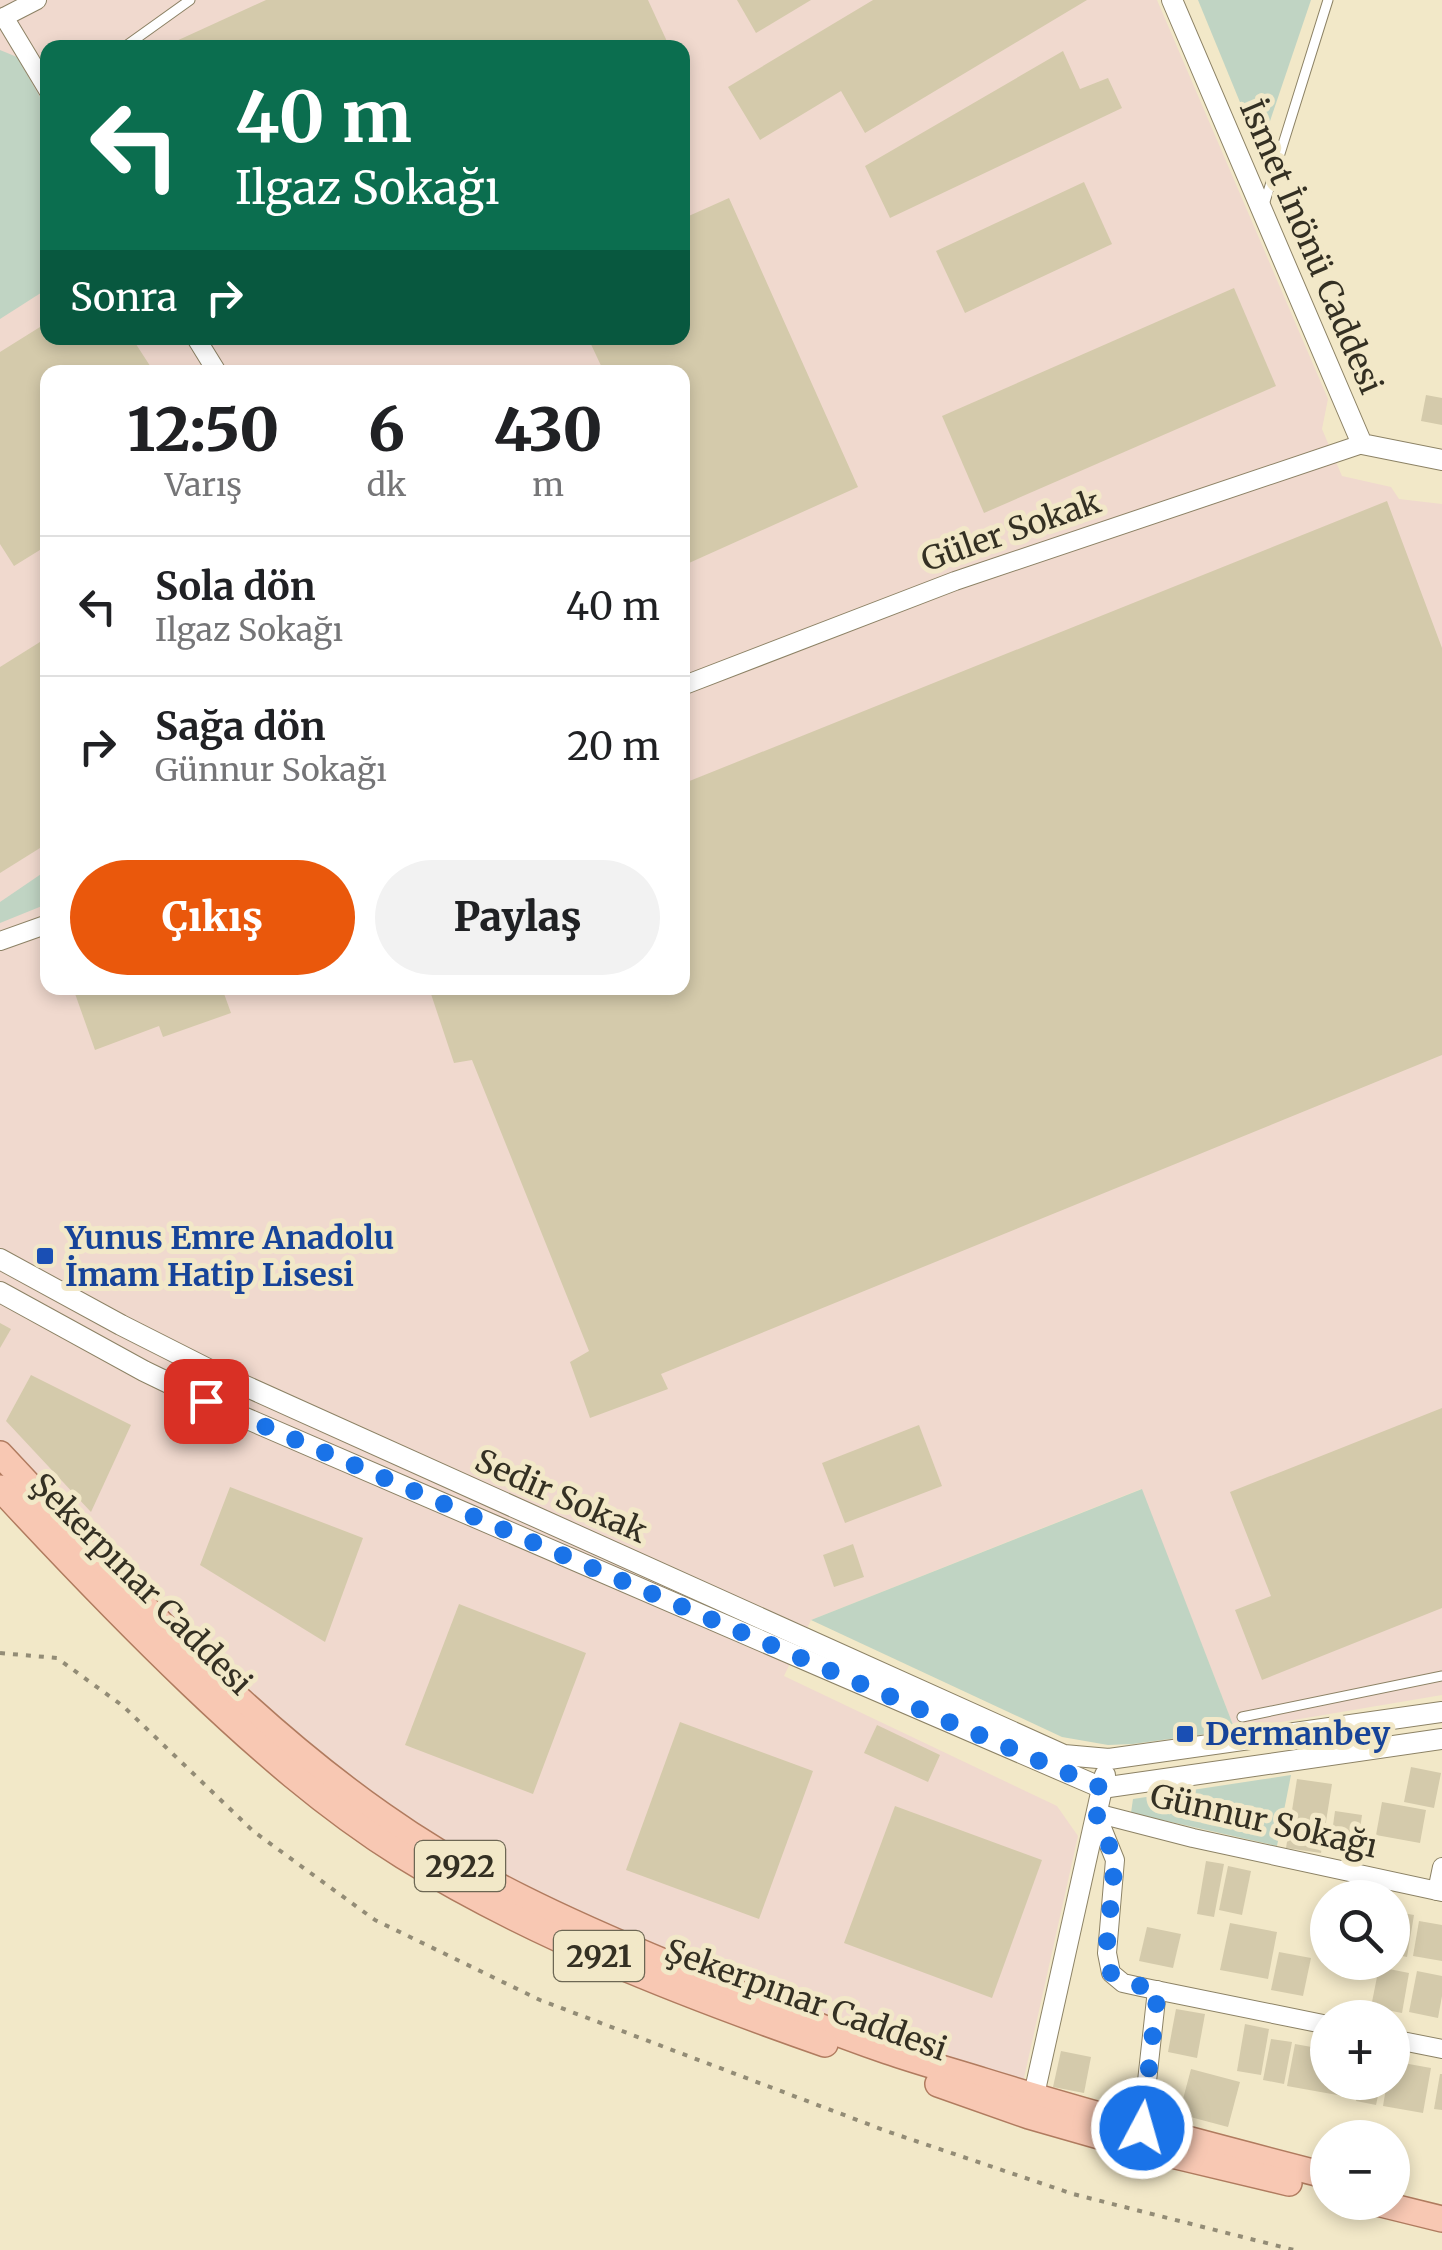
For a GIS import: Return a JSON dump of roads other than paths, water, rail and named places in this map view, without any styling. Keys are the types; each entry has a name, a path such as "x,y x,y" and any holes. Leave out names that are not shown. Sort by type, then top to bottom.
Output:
{"main road":[{"name":"2922","path":"0,1454 160,1624 223,1684 323,1772 429,1847 519,1898 710,1982 1032,2106"},
{"name":"Şekerpınar Caddesi","path":"0,1488 132,1627 298,1780 400,1854 478,1899 548,1934 725,2010 1032,2106 1134,2146 1310,2188"},
{"name":"Şekerpınar Caddesi","path":"1032,2106 1142,2128 1310,2171"},
{"path":"1410,2197 1442,2205"},
{"path":"1410,2211 1442,2218"}],"street":[{"path":"37,0 2,18 40,77"},
{"name":"İsmet İnönü Caddesi","path":"1172,0 1362,444 1442,460"},
{"name":"Güler Sokak","path":"690,683 955,580 1362,444"},
{"path":"0,941 40,927"},
{"name":"Sedir Sokak","path":"0,1259 212,1372 1064,1755 1109,1759 1442,1712"},
{"path":"0,1292 206,1401 1102,1788 1442,1739"},
{"path":"1032,2106 1109,1759"},
{"name":"Günnur Sokağı","path":"1096,1813 1440,1891"},
{"name":"Günnur Sokağı","path":"1096,1813 1115,1860 1106,1953 1111,1973 1124,1982 1158,1990"},
{"path":"1440,1891 1442,1867"},
{"path":"1142,2128 1158,1990 1310,2021"},
{"path":"1410,2042 1442,2049"}],"lane":[{"path":"134,40 190,0"},
{"path":"1263,211 1328,0"},
{"path":"1242,1717 1442,1676"}],"place":[{"name":"Yunus Emre Anadolu İmam Hatip Lisesi","path":"45,1256"},
{"name":"Dermanbey","path":"1185,1734"}]}
